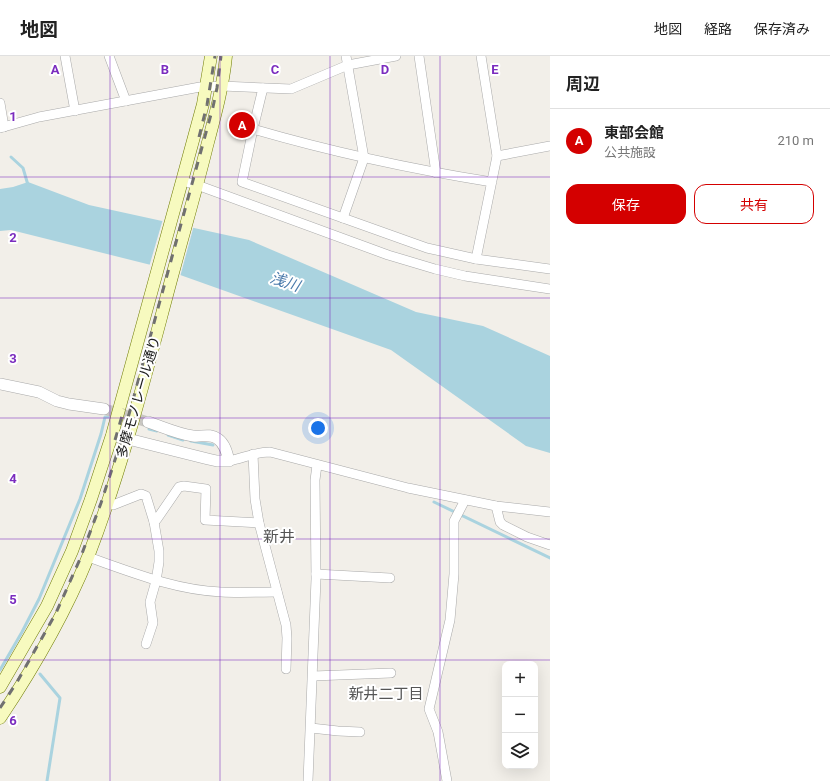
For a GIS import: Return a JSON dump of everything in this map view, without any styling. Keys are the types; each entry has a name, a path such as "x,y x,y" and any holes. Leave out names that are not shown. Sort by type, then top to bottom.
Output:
{"main road":[{"name":"多摩モノレール通り","path":"0,686 47,606 72,551 91,499 112,435 182,183 207,86 211,56"},
{"name":"多摩モノレール通り","path":"0,718 21,686 62,614 88,556 107,503 140,394 197,187 222,86 226,56"}],"street":[{"path":"64,56 75,111"},
{"path":"109,56 126,101"},
{"path":"0,103 2,128 39,117 207,86 290,89 347,60 396,56"},
{"path":"419,56 436,173"},
{"path":"476,259 497,156 481,56"},
{"path":"343,218 364,158 347,60"},
{"path":"263,88 242,182 428,248 476,259 550,269"},
{"path":"253,129 364,158 436,173 492,182"},
{"path":"497,156 550,146"},
{"path":"182,183 435,270 465,276 550,288"},
{"path":"0,384 39,392 57,401 104,409"},
{"path":"148,422 182,434 212,436 218,439 223,445 229,461"},
{"path":"112,435 217,461 240,459 263,452 276,453 408,488 496,506 550,512"},
{"path":"253,454 255,499 259,523 276,592 286,625 286,669"},
{"path":"308,778 316,574 315,480 317,465"},
{"path":"154,522 179,487 184,486 206,488 205,520 259,523"},
{"path":"107,503 113,505 141,494 146,496 154,522 159,551 159,562 156,581 150,602 153,623 146,644"},
{"path":"446,781 438,732 429,709 450,620 454,574 455,518 465,500"},
{"path":"496,506 500,522 503,525 527,537 550,545"},
{"path":"88,556 156,581 183,587 220,592 276,592"},
{"path":"316,574 390,578"},
{"path":"313,676 391,673"},
{"path":"311,728 360,732"}],"water":[{"name":"浅川","path":"28,182 89,205 249,240 416,312 483,326 550,356 550,453 526,446 391,350 155,266 11,230 0,231 0,189 13,187"}],"pier":[{"path":"163,219 194,225 180,277 149,267"}],"waterway":[{"path":"11,157 23,168 28,185"},
{"path":"0,670 39,599 80,499 105,417 108,417"},
{"path":"149,429 157,431"},
{"path":"168,435 183,440"},
{"path":"191,441 213,445"},
{"path":"434,502 550,558"},
{"path":"40,674 60,698 47,781"}],"tunnel":[{"path":"104,409 148,422"}],"railway":[{"path":"199,137 207,105 215,56"},
{"path":"0,708 17,682 56,613 80,559 101,503 125,429 213,107 221,56"},
{"path":"115,440 124,409"}],"place":[{"name":"東部会館","path":"242,125"}],"district":[{"name":"新井","path":"279,536"},
{"name":"新井二丁目","path":"386,694"}]}
